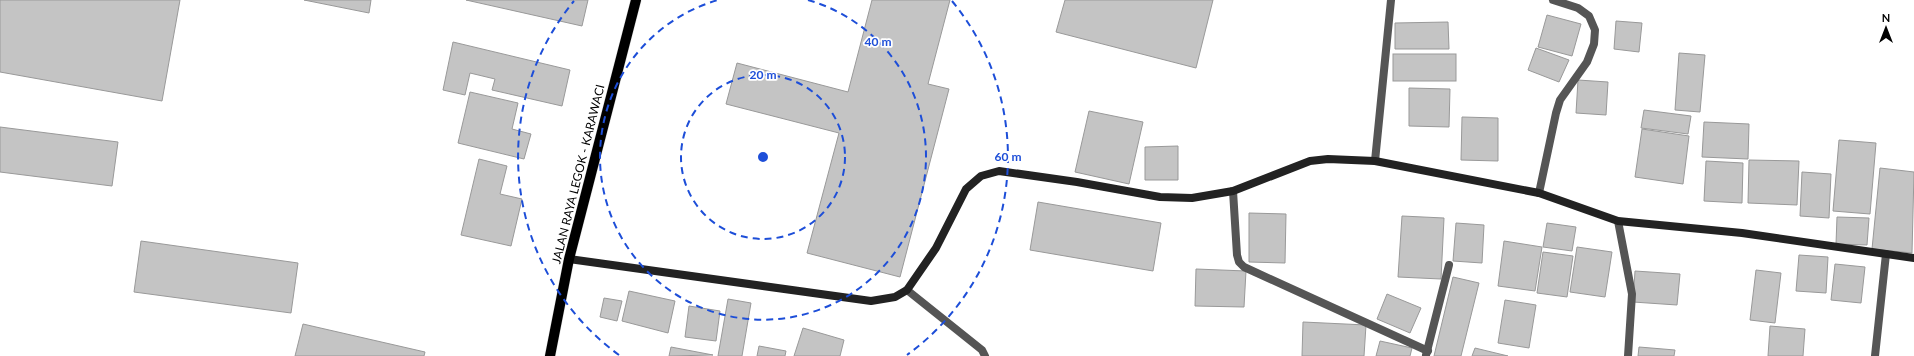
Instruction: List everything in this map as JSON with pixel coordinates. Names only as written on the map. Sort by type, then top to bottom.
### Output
[{"type":"main road","name":"JALAN RAYA LEGOK - KARAWACI","points":[[550,356],[569,259],[636,0]]},
{"type":"street","points":[[1375,162],[1391,0]]},
{"type":"street","points":[[1539,193],[1560,100],[1587,62],[1594,44],[1595,30],[1589,16],[1578,8],[1553,0]]},
{"type":"street","points":[[569,259],[871,301],[895,297],[907,290],[936,248],[966,189],[981,176],[1000,171],[1077,182],[1160,197],[1192,198],[1233,191],[1310,161],[1328,159],[1375,162],[1539,193],[1618,221],[1742,233],[1914,258]]},
{"type":"street","points":[[1233,191],[1237,254],[1239,262],[1244,267],[1427,354],[1449,265]]},
{"type":"street","points":[[1618,221],[1632,294],[1628,356]]},
{"type":"street","points":[[1876,356],[1886,254]]},
{"type":"street","points":[[907,290],[982,350],[985,356]]},
{"type":"building","points":[[0,0],[180,0],[162,101],[0,72]]},
{"type":"building","points":[[304,0],[371,0],[369,13]]},
{"type":"building","points":[[466,0],[588,0],[582,26]]},
{"type":"building","points":[[872,0],[950,0],[928,84],[949,89],[900,277],[807,253],[839,133],[726,104],[737,63],[848,92]]},
{"type":"building","points":[[1065,0],[1213,0],[1196,68],[1056,32]]},
{"type":"building","points":[[1547,15],[1581,24],[1572,56],[1538,47]]},
{"type":"building","points":[[1616,21],[1642,23],[1639,52],[1614,49]]},
{"type":"building","points":[[1448,22],[1449,49],[1395,49],[1395,23]]},
{"type":"building","points":[[453,42],[570,70],[562,106],[492,90],[495,79],[470,73],[465,95],[443,90]]},
{"type":"building","points":[[1536,48],[1569,60],[1559,82],[1528,70]]},
{"type":"building","points":[[1679,53],[1705,55],[1700,112],[1675,110]]},
{"type":"building","points":[[1393,54],[1456,54],[1456,81],[1393,81]]},
{"type":"building","points":[[1578,80],[1608,82],[1606,115],[1576,113]]},
{"type":"building","points":[[1409,88],[1450,89],[1449,127],[1409,126]]},
{"type":"building","points":[[470,92],[518,103],[512,129],[531,134],[524,159],[458,143]]},
{"type":"building","points":[[1644,110],[1691,116],[1688,134],[1641,128]]},
{"type":"building","points":[[1089,111],[1143,122],[1129,184],[1075,172]]},
{"type":"building","points":[[1462,117],[1498,118],[1498,161],[1461,160]]},
{"type":"building","points":[[1704,122],[1749,124],[1748,159],[1702,157]]},
{"type":"building","points":[[0,127],[118,142],[112,186],[0,172]]},
{"type":"building","points":[[1642,129],[1689,136],[1683,184],[1635,177]]},
{"type":"building","points":[[1839,140],[1876,143],[1870,214],[1833,211]]},
{"type":"building","points":[[1178,146],[1178,180],[1145,180],[1145,147]]},
{"type":"building","points":[[479,159],[507,166],[500,194],[522,199],[511,246],[461,235]]},
{"type":"building","points":[[1749,160],[1799,161],[1797,205],[1748,203]]},
{"type":"building","points":[[1706,161],[1743,163],[1742,203],[1704,201]]},
{"type":"building","points":[[1880,168],[1914,172],[1912,253],[1872,249]]},
{"type":"building","points":[[1802,172],[1831,174],[1829,218],[1800,216]]},
{"type":"building","points":[[1038,202],[1161,223],[1153,271],[1030,250]]},
{"type":"building","points":[[1249,213],[1286,214],[1285,263],[1249,262]]},
{"type":"building","points":[[1402,216],[1444,218],[1441,279],[1398,277]]},
{"type":"building","points":[[1837,217],[1869,218],[1867,245],[1836,244]]},
{"type":"building","points":[[1456,223],[1484,225],[1482,263],[1453,261]]},
{"type":"building","points":[[1547,223],[1576,227],[1572,251],[1543,247]]},
{"type":"building","points":[[141,241],[298,263],[291,313],[134,292]]},
{"type":"building","points":[[1504,241],[1542,247],[1535,291],[1498,286]]},
{"type":"building","points":[[1577,247],[1612,252],[1605,297],[1570,292]]},
{"type":"building","points":[[1543,252],[1573,256],[1567,297],[1537,293]]},
{"type":"building","points":[[1799,255],[1828,257],[1826,293],[1796,291]]},
{"type":"building","points":[[1835,264],[1865,267],[1861,303],[1831,300]]},
{"type":"building","points":[[1196,269],[1246,271],[1244,307],[1195,306]]},
{"type":"building","points":[[1756,270],[1781,273],[1775,323],[1750,320]]},
{"type":"building","points":[[1635,271],[1680,274],[1677,305],[1633,302]]},
{"type":"building","points":[[1453,277],[1479,283],[1461,356],[1434,356]]},
{"type":"building","points":[[629,291],[675,301],[668,333],[622,321]]},
{"type":"building","points":[[1387,294],[1421,308],[1410,333],[1377,319]]},
{"type":"building","points":[[604,298],[622,301],[617,321],[600,317]]},
{"type":"building","points":[[728,299],[751,303],[742,356],[718,356]]},
{"type":"building","points":[[1505,300],[1536,305],[1529,348],[1498,343]]},
{"type":"building","points":[[689,306],[720,311],[716,341],[685,337]]},
{"type":"building","points":[[1303,322],[1366,325],[1364,356],[1302,356]]},
{"type":"building","points":[[303,324],[425,352],[424,356],[295,356]]},
{"type":"building","points":[[1770,326],[1805,329],[1803,356],[1768,356]]},
{"type":"building","points":[[803,328],[844,340],[840,356],[794,356]]},
{"type":"building","points":[[1380,341],[1412,348],[1410,356],[1376,356]]},
{"type":"building","points":[[759,346],[786,351],[785,356],[757,356]]},
{"type":"building","points":[[671,347],[713,355],[669,356]]},
{"type":"building","points":[[1639,347],[1675,350],[1674,356],[1638,356]]},
{"type":"building","points":[[1475,348],[1508,356],[1472,356]]}]
